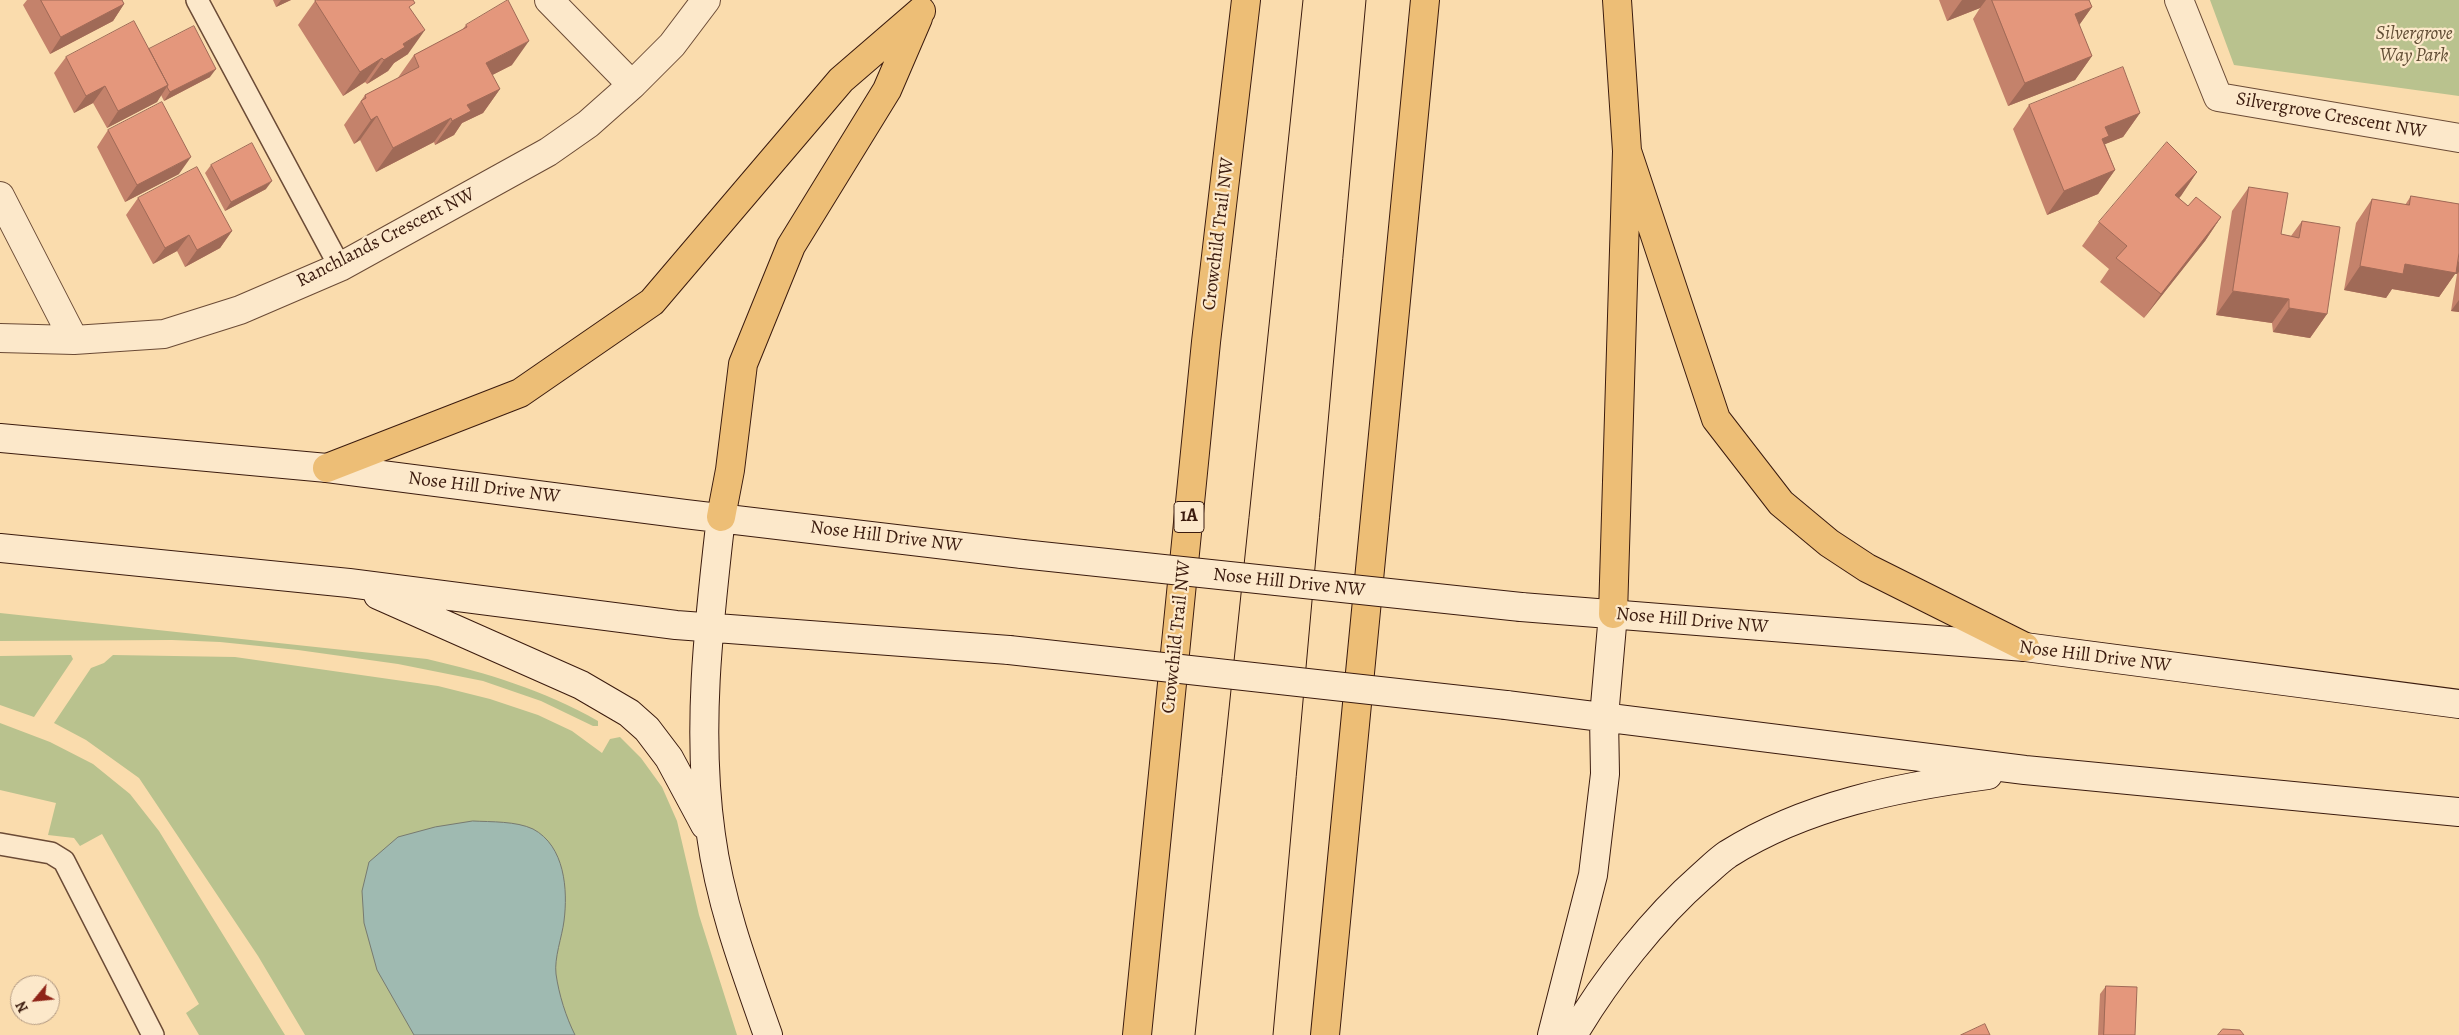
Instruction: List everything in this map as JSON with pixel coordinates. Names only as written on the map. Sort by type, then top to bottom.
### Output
[{"type":"highway","name":"Crowchild Trail NW","points":[[1138,1035],[1206,342],[1246,0]]},
{"type":"highway","points":[[1325,1035],[1425,0]]},
{"type":"highway","points":[[1613,614],[1627,151],[1617,0]]},
{"type":"highway","points":[[328,468],[520,393],[652,302],[841,80],[924,6]]},
{"type":"highway","points":[[721,517],[730,470],[742,364],[791,246],[887,90],[924,6]]},
{"type":"highway","points":[[1627,151],[1716,419],[1781,503],[1829,543],[1868,568],[2025,647]]},
{"type":"main road","points":[[549,0],[632,85]]},
{"type":"main road","name":"Ranchlands Crescent NW","points":[[0,338],[74,340],[164,334],[240,310],[340,267],[548,152],[588,124],[632,85],[672,44],[706,0]]},
{"type":"main road","name":"Silvergrove Crescent NW","points":[[2179,0],[2218,97],[2459,138]]},
{"type":"main road","points":[[0,196],[74,340]]},
{"type":"main road","name":"Nose Hill Drive NW","points":[[0,438],[328,468],[1022,554],[1522,607],[2025,647],[2459,704]]},
{"type":"main road","points":[[721,517],[708,628],[704,753],[711,835],[727,911],[768,1035]]},
{"type":"main road","points":[[0,548],[349,583],[708,628],[1009,650],[1506,705],[2025,770],[2459,812]]},
{"type":"main road","points":[[349,583],[581,685],[629,713],[647,729],[670,758],[711,835]]},
{"type":"main road","points":[[1552,1035],[1593,875],[1604,774],[1604,717],[1613,614]]},
{"type":"main road","points":[[1573,1035],[1587,1012],[1671,905],[1727,855],[1786,823],[1840,805],[1914,785],[2025,770]]},
{"type":"lane","points":[[197,0],[340,267]]},
{"type":"lane","points":[[0,844],[51,853],[64,861],[153,1035]]},
{"type":"green space","name":"Silvergrove Way Park","points":[[2210,0],[2459,0],[2459,96],[2234,65]]},
{"type":"green space","points":[[0,613],[427,659],[471,670],[536,691],[598,721],[598,726],[593,726],[541,701],[483,681],[398,664],[298,650],[220,642],[172,640],[0,641]]},
{"type":"green space","points":[[71,655],[73,659],[34,717],[0,705],[0,656]]},
{"type":"green space","points":[[113,655],[235,657],[438,686],[490,699],[538,715],[572,731],[602,753],[610,739],[620,737],[641,758],[662,787],[677,821],[699,915],[737,1035],[305,1035],[258,956],[139,778],[86,740],[54,723],[91,668],[104,663]]},
{"type":"green space","points":[[0,723],[50,742],[93,764],[130,794],[159,831],[285,1035],[199,1035],[186,1013],[199,1004],[102,834],[80,846],[74,838],[48,835],[56,803],[0,790]]},
{"type":"water","points":[[473,821],[511,823],[526,826],[544,837],[558,857],[564,883],[565,909],[557,954],[556,974],[563,1006],[575,1035],[414,1035],[377,970],[364,923],[362,891],[369,862],[398,837],[435,827]]},
{"type":"building","points":[[41,0],[122,0],[124,4],[61,37]]},
{"type":"building","points":[[413,0],[415,3],[409,7],[425,30],[403,44],[405,47],[384,60],[382,58],[360,72],[315,1]]},
{"type":"building","points":[[508,0],[529,41],[486,63],[500,89],[467,105],[471,111],[452,121],[451,118],[393,148],[377,116],[371,120],[361,101],[366,98],[365,95],[419,67],[414,55],[467,27],[466,25]]},
{"type":"building","points":[[1992,0],[2089,0],[2092,7],[2075,14],[2092,56],[2025,83]]},
{"type":"building","points":[[134,21],[168,85],[118,111],[105,86],[86,96],[66,57]]},
{"type":"building","points":[[194,26],[216,69],[170,92],[149,49]]},
{"type":"building","points":[[2123,67],[2140,113],[2105,127],[2109,136],[2102,139],[2115,170],[2064,191],[2029,105]]},
{"type":"building","points":[[162,102],[191,157],[137,185],[108,130]]},
{"type":"building","points":[[2167,142],[2197,172],[2175,195],[2188,206],[2196,197],[2221,217],[2161,294],[2116,258],[2127,246],[2099,222]]},
{"type":"building","points":[[252,143],[272,181],[231,202],[211,165]]},
{"type":"building","points":[[197,167],[232,231],[197,250],[189,235],[165,248],[138,198]]},
{"type":"building","points":[[2249,187],[2288,193],[2281,234],[2299,238],[2302,221],[2340,227],[2327,314],[2289,308],[2289,299],[2233,291]]},
{"type":"building","points":[[2411,196],[2459,204],[2459,253],[2456,273],[2405,264],[2403,274],[2360,266],[2372,199],[2409,205]]},
{"type":"building","points":[[2106,986],[2137,987],[2135,1035],[2104,1035]]},
{"type":"building","points":[[1985,1024],[1990,1035],[1961,1035]]},
{"type":"building","points":[[2223,1029],[2240,1030],[2244,1035],[2218,1035]]},
{"type":"tram line","points":[[1195,1035],[1303,0]]},
{"type":"tram line","points":[[1273,1035],[1366,0]]}]
